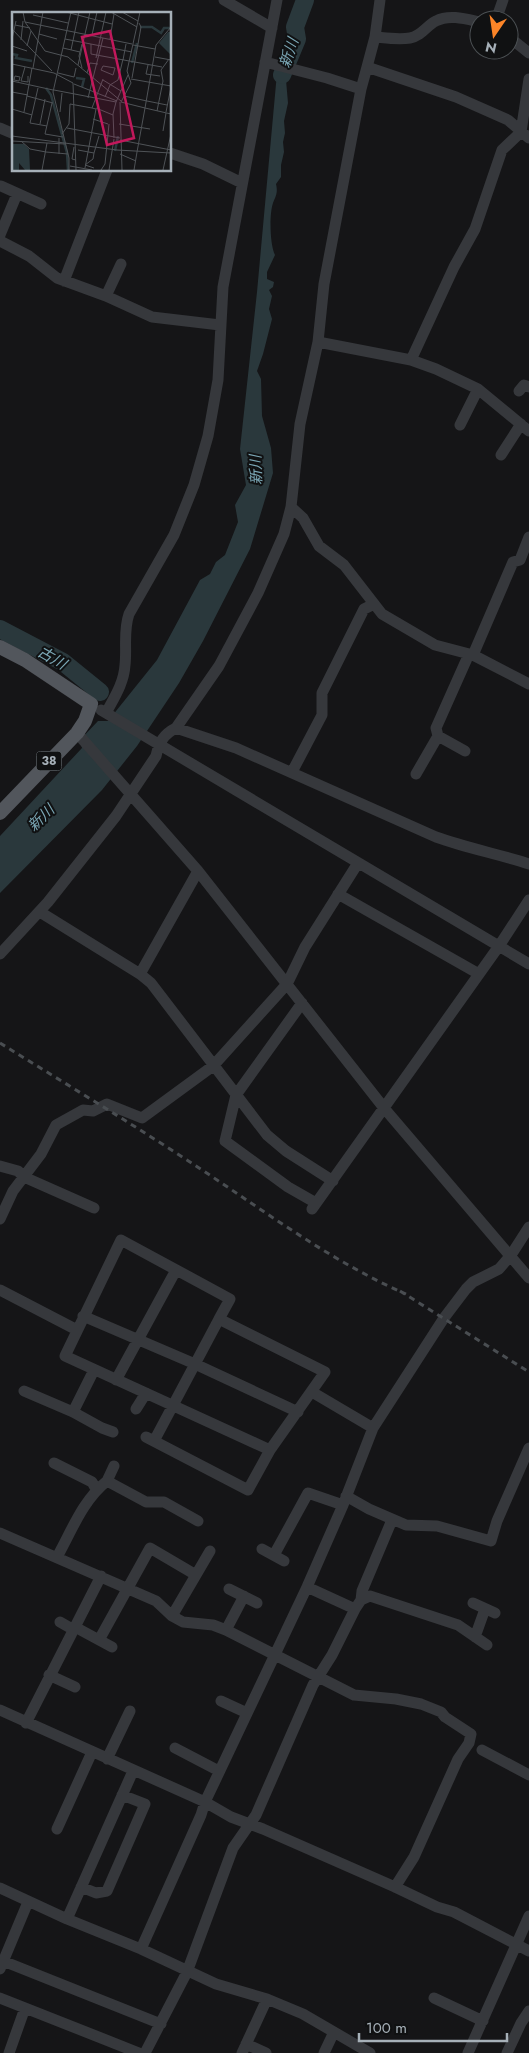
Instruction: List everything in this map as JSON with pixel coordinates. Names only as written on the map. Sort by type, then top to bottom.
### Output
[{"type":"main road","points":[[0,647],[25,660],[102,711]]},
{"type":"main road","name":"38","points":[[1,811],[79,735],[85,721],[102,711]]},
{"type":"street","points":[[224,0],[272,28]]},
{"type":"street","points":[[277,0],[223,287],[218,380],[203,457],[184,513],[174,535],[129,614],[126,624],[125,668],[117,693],[102,711],[529,964]]},
{"type":"street","points":[[0,954],[40,912],[116,816],[156,756],[159,745],[166,733],[176,728],[219,666],[258,593],[284,534],[291,508],[300,424],[318,342],[324,284],[361,89],[375,37],[380,0]]},
{"type":"street","points":[[375,37],[411,38],[425,31],[435,21],[444,18],[469,20]]},
{"type":"street","points":[[519,45],[529,53]]},
{"type":"street","points":[[265,62],[361,89]]},
{"type":"street","points":[[368,67],[456,97],[508,120],[525,135]]},
{"type":"street","points":[[525,135],[529,80]]},
{"type":"street","points":[[0,128],[12,133]]},
{"type":"street","points":[[411,360],[454,267],[476,229],[502,150],[525,135]]},
{"type":"street","points":[[171,153],[202,164],[242,183]]},
{"type":"street","points":[[64,281],[107,171]]},
{"type":"street","points":[[1,186],[41,204]]},
{"type":"street","points":[[0,235],[17,194]]},
{"type":"street","points":[[0,241],[30,256],[57,278],[106,296],[152,317],[220,325]]},
{"type":"street","points":[[106,296],[121,264]]},
{"type":"street","points":[[318,342],[411,360],[436,369],[478,389],[526,427],[501,455]]},
{"type":"street","points":[[460,425],[478,389]]},
{"type":"street","points":[[291,508],[303,518],[319,546],[344,565],[382,614],[435,645],[471,655],[529,684]]},
{"type":"street","points":[[416,774],[438,736],[436,728],[513,562],[520,560],[529,537]]},
{"type":"street","points":[[292,772],[322,715],[322,693],[364,609],[374,604]]},
{"type":"street","points":[[176,728],[236,748],[436,837],[468,848],[529,864]]},
{"type":"street","points":[[79,735],[198,870],[384,1108],[529,1278]]},
{"type":"street","points":[[438,736],[465,751]]},
{"type":"street","points":[[0,1219],[13,1191],[41,1154],[56,1125],[83,1110],[93,1110],[107,1104],[142,1118],[213,1066],[288,984],[305,947],[358,863]]},
{"type":"street","points":[[140,974],[198,870]]},
{"type":"street","points":[[338,894],[479,974]]},
{"type":"street","points":[[302,1003],[236,1095],[225,1141],[314,1206],[499,946],[529,900]]},
{"type":"street","points":[[40,912],[140,974],[151,983],[267,1135],[286,1151],[333,1181]]},
{"type":"street","points":[[0,1166],[18,1171],[24,1177],[94,1208]]},
{"type":"street","points":[[141,1949],[202,1815],[205,1802],[307,1587],[345,1501],[373,1428],[444,1318],[466,1289],[472,1282],[499,1269],[511,1255],[529,1227]]},
{"type":"street","points":[[219,1319],[325,1372],[270,1450],[248,1490],[150,1439],[172,1405],[195,1364],[219,1319],[230,1299],[121,1240],[65,1356],[94,1370],[146,1393],[172,1405],[270,1450]]},
{"type":"street","points":[[116,1380],[176,1270]]},
{"type":"street","points":[[0,1290],[77,1330]]},
{"type":"street","points":[[83,1316],[195,1364],[298,1412]]},
{"type":"street","points":[[73,1412],[94,1370]]},
{"type":"street","points":[[24,1391],[114,1432]]},
{"type":"street","points":[[312,1392],[373,1428]]},
{"type":"street","points":[[136,1409],[146,1393]]},
{"type":"street","points":[[262,1549],[279,1558],[308,1492],[345,1501],[406,1525],[437,1526],[491,1541],[497,1521],[529,1448]]},
{"type":"street","points":[[54,1463],[92,1482],[96,1489]]},
{"type":"street","points":[[58,1557],[87,1501],[96,1489],[107,1481],[114,1466]]},
{"type":"street","points":[[107,1481],[144,1506],[164,1502],[198,1521]]},
{"type":"street","points":[[145,2053],[187,1972],[233,1848],[256,1815],[318,1677],[332,1655],[358,1605],[392,1520]]},
{"type":"street","points":[[0,1533],[156,1601],[172,1616],[183,1622],[213,1625],[226,1630],[354,1695],[421,1704],[441,1712],[445,1717],[471,1734],[469,1743],[458,1759],[414,1857],[396,1886]]},
{"type":"street","points":[[99,1640],[150,1548],[196,1575]]},
{"type":"street","points":[[172,1616],[210,1551]]},
{"type":"street","points":[[26,1723],[48,1671],[75,1628],[101,1576]]},
{"type":"street","points":[[307,1587],[358,1605]]},
{"type":"street","points":[[229,1589],[257,1603]]},
{"type":"street","points":[[226,1630],[244,1596]]},
{"type":"street","points":[[358,1605],[370,1596],[458,1625],[487,1646]]},
{"type":"street","points":[[473,1603],[490,1611],[475,1637]]},
{"type":"street","points":[[60,1622],[112,1648]]},
{"type":"street","points":[[48,1671],[75,1687]]},
{"type":"street","points":[[221,1701],[247,1713]]},
{"type":"street","points":[[0,1710],[205,1802],[231,1817],[396,1886],[437,1907],[454,1912],[529,1951]]},
{"type":"street","points":[[106,1759],[130,1711]]},
{"type":"street","points":[[175,1748],[220,1771]]},
{"type":"street","points":[[482,1750],[529,1775]]},
{"type":"street","points":[[57,1829],[92,1752]]},
{"type":"street","points":[[67,1919],[133,1771]]},
{"type":"street","points":[[81,1887],[96,1893],[107,1891],[145,1804],[122,1795]]},
{"type":"street","points":[[0,1888],[67,1919],[141,1949],[187,1972],[216,1984],[267,1999],[303,2014],[370,2053]]},
{"type":"street","points":[[28,1902],[2,1961],[160,2024]]},
{"type":"street","points":[[468,2053],[529,1916]]},
{"type":"street","points":[[0,1998],[138,2053]]},
{"type":"street","points":[[434,1998],[483,2021]]},
{"type":"street","points":[[266,2053],[244,2049],[267,1999]]},
{"type":"street","points":[[9,2053],[25,2008]]},
{"type":"street","points":[[507,2053],[527,2018]]},
{"type":"street","points":[[324,2053],[334,2032]]},
{"type":"water","points":[[285,51],[291,53],[286,80],[288,103],[284,121],[284,152],[281,177],[276,184],[277,192],[271,215],[271,237],[275,255],[267,272],[267,279],[274,282],[273,287],[269,290],[272,296],[269,309],[272,319],[257,371],[261,379],[262,416],[271,448],[273,473],[250,549],[203,641],[179,683],[137,746],[102,790],[0,893],[0,836],[82,748],[80,740],[98,721],[108,721],[157,660],[200,580],[210,574],[216,562],[225,555],[238,522],[235,505],[246,485],[240,449],[257,292],[277,73]]},
{"type":"waterway","name":"新川","points":[[282,75],[297,39],[295,27],[305,0]]},
{"type":"waterway","name":"古川","points":[[0,629],[63,662],[100,692]]},
{"type":"railway","points":[[0,1043],[150,1136],[300,1236],[352,1267],[406,1294]]},
{"type":"railway","points":[[400,1291],[529,1372]]}]
